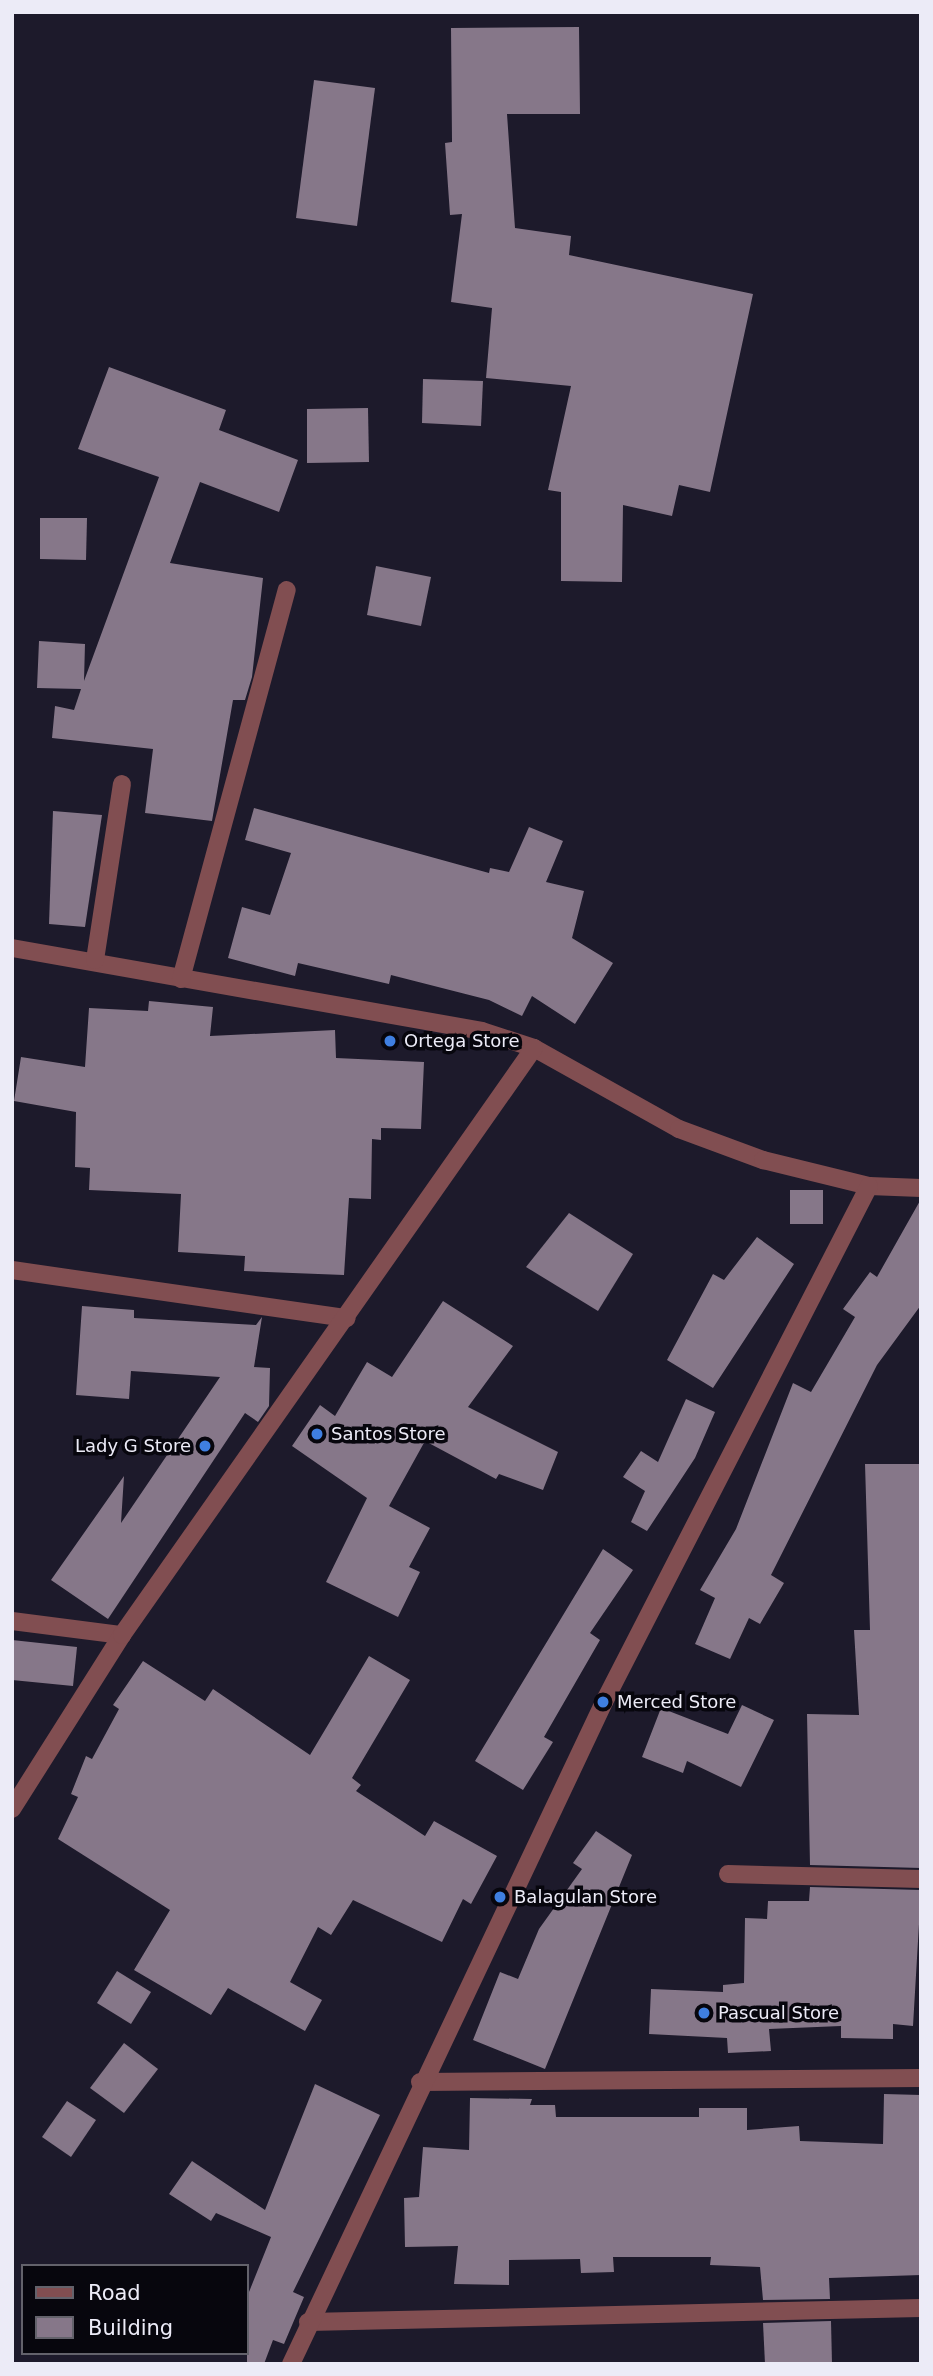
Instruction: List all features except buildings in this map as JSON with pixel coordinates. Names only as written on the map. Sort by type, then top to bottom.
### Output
[{"type":"street","points":[[181,979],[287,590]]},
{"type":"street","points":[[95,960],[122,784]]},
{"type":"street","points":[[12,948],[95,960],[181,979],[431,1019],[534,1048],[679,1129],[763,1160],[869,1186],[921,1188]]},
{"type":"street","points":[[12,1809],[122,1635],[534,1048]]},
{"type":"street","points":[[291,2364],[420,2082],[604,1702],[869,1186]]},
{"type":"street","points":[[12,1269],[347,1318]]},
{"type":"street","points":[[12,1621],[122,1635]]},
{"type":"street","points":[[728,1874],[921,1879]]},
{"type":"street","points":[[420,2082],[921,2078]]},
{"type":"street","points":[[308,2322],[921,2308]]},
{"type":"place","name":"Ortega Store","points":[[390,1041]]},
{"type":"place","name":"Santos Store","points":[[317,1434]]},
{"type":"place","name":"Lady G Store","points":[[205,1446]]},
{"type":"place","name":"Merced Store","points":[[603,1702]]},
{"type":"place","name":"Balagulan Store","points":[[500,1897]]},
{"type":"place","name":"Pascual Store","points":[[704,2013]]}]
